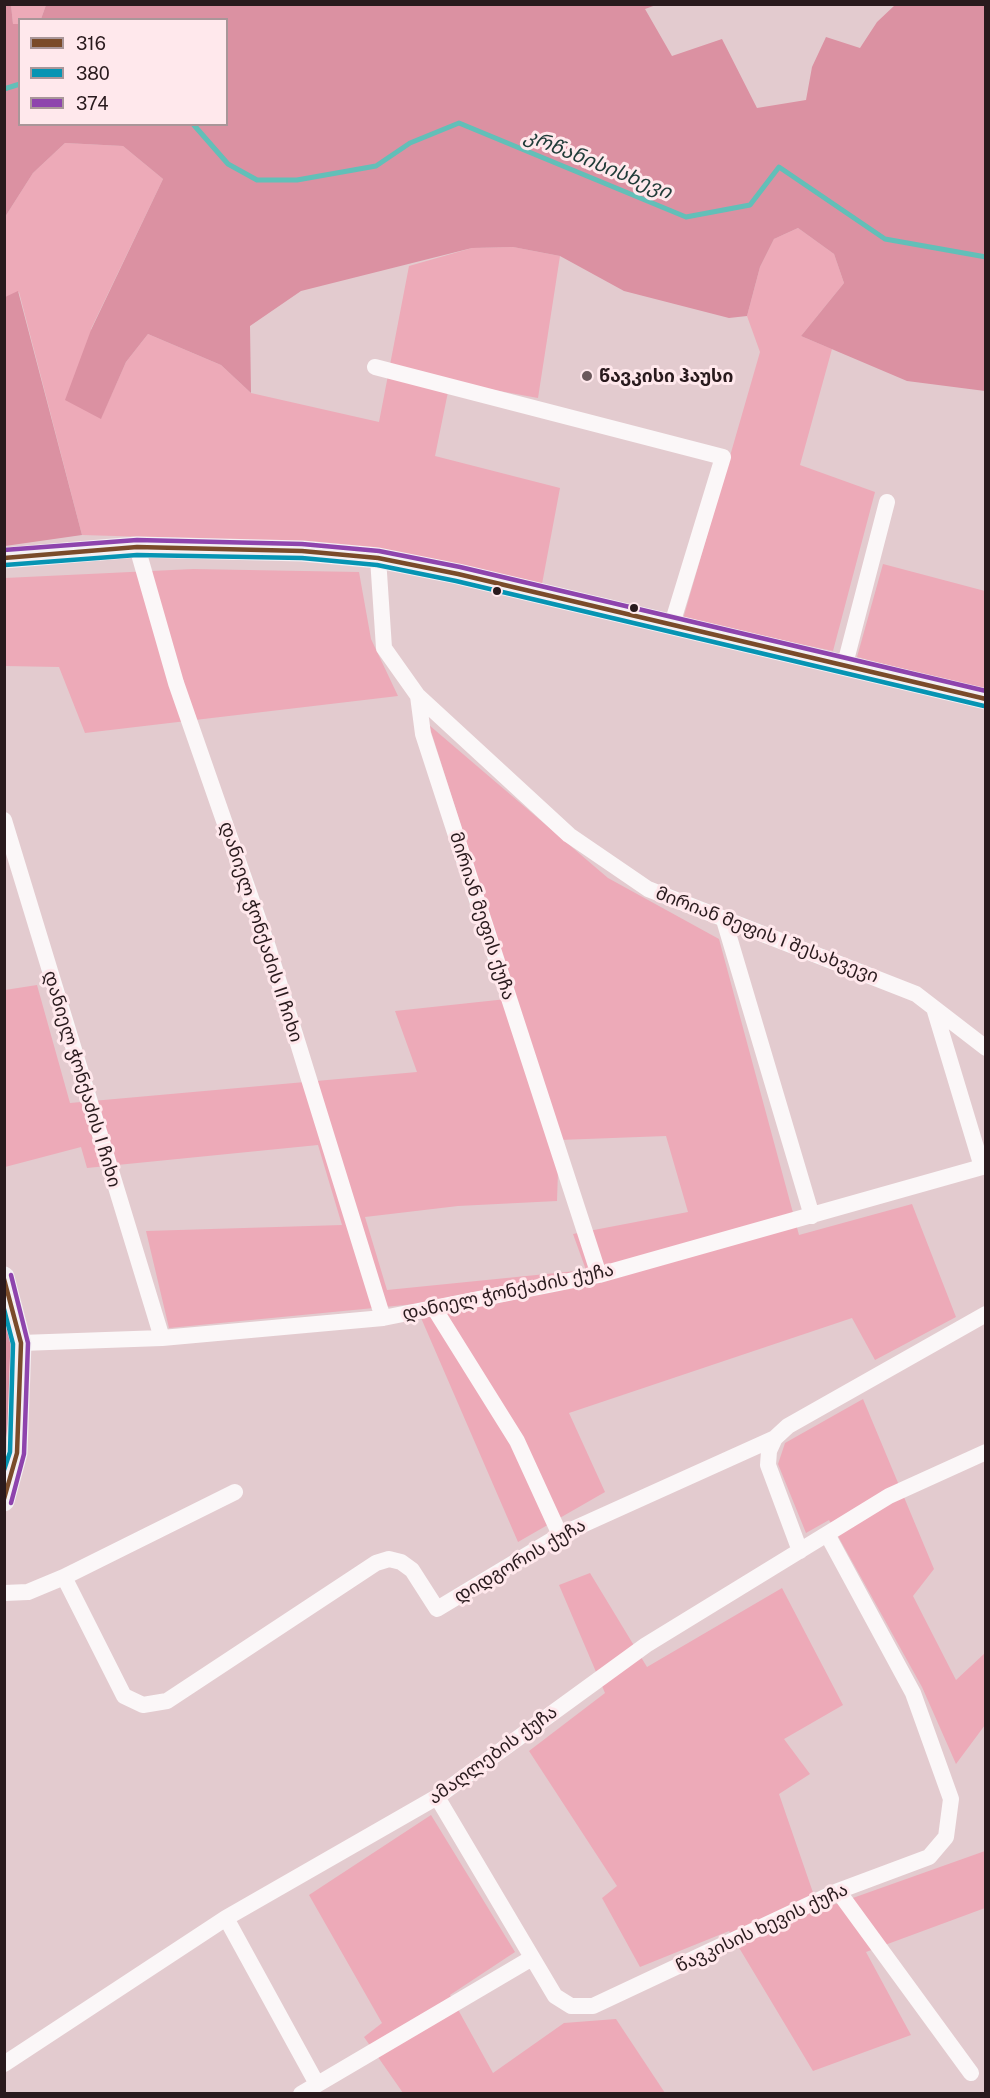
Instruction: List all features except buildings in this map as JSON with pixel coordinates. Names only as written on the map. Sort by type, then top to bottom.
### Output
[{"type":"main road","points":[[4,558],[137,547],[302,551],[378,558],[846,664],[986,699]]},
{"type":"main road","points":[[4,1276],[21,1342],[17,1454],[4,1501]]},
{"type":"street","points":[[375,367],[723,457],[672,624]]},
{"type":"street","points":[[846,664],[887,502]]},
{"type":"street","name":"დანიელ ჭონქაძის II ჩიხი","points":[[137,547],[176,683],[269,950],[383,1318]]},
{"type":"street","name":"მირიან მეფის ქუჩა","points":[[378,558],[384,648],[418,696],[423,734],[599,1275]]},
{"type":"street","name":"მირიან მეფის I შესახვევი","points":[[418,696],[569,835],[648,889],[916,994],[986,1048]]},
{"type":"street","name":"დანიელ ჭონქაძის I ჩიხი","points":[[4,820],[162,1338]]},
{"type":"street","points":[[724,920],[812,1216]]},
{"type":"street","name":"დანიელ ჭონქაძის ქუჩა","points":[[21,1342],[162,1338],[383,1318],[599,1275],[982,1167],[934,1008]]},
{"type":"street","points":[[434,1308],[517,1441],[560,1535]]},
{"type":"street","name":"დიდგორის ქუჩა","points":[[64,1577],[124,1696],[143,1705],[166,1701],[376,1563],[389,1559],[401,1562],[412,1570],[437,1609],[560,1535],[775,1438],[788,1426],[986,1314]]},
{"type":"street","points":[[775,1438],[769,1451],[768,1465],[800,1551]]},
{"type":"street","name":"ამაღლების ქუჩა","points":[[4,2064],[226,1918],[437,1797],[646,1645],[889,1496],[986,1452]]},
{"type":"street","points":[[4,1593],[28,1592],[64,1577],[235,1492]]},
{"type":"street","name":"წავკისის ხევის ქუჩა","points":[[437,1797],[555,1996],[571,2006],[593,2006],[838,1891],[929,1857],[946,1838],[951,1799],[913,1693],[828,1534]]},
{"type":"street","points":[[838,1891],[971,2073]]},
{"type":"street","points":[[226,1918],[317,2084]]},
{"type":"street","points":[[301,2094],[532,1958]]},
{"type":"shaded area","points":[[5,4],[11,5],[13,24],[18,24],[18,126],[228,126],[228,18],[41,18],[46,5],[656,5],[645,9],[672,56],[722,39],[757,108],[806,100],[812,67],[826,37],[860,48],[877,22],[895,5],[985,5],[985,391],[907,381],[801,336],[844,283],[834,254],[798,228],[774,239],[760,267],[747,316],[729,318],[624,291],[560,256],[513,247],[472,248],[301,291],[250,326],[251,393],[221,365],[148,334],[126,362],[101,419],[65,400],[91,330],[163,179],[123,146],[65,143],[33,173],[5,217]]},
{"type":"shaded area","points":[[11,5],[46,5],[41,18],[18,18],[18,24],[13,24]]},
{"type":"shaded area","points":[[65,143],[123,146],[163,179],[91,329],[101,418],[126,362],[148,334],[221,365],[251,393],[379,422],[409,266],[472,248],[513,247],[560,256],[538,398],[450,382],[435,456],[560,488],[542,584],[317,542],[82,535],[19,292],[5,297],[5,217],[33,173]]},
{"type":"shaded area","points":[[798,228],[834,254],[844,283],[801,336],[832,349],[800,465],[875,492],[833,651],[683,619],[760,352],[747,316],[760,267],[774,239]]},
{"type":"shaded area","points":[[18,291],[82,535],[5,546],[5,297]]},
{"type":"shaded area","points":[[883,564],[985,591],[985,690],[857,657]]},
{"type":"shaded area","points":[[193,569],[359,572],[371,639],[398,696],[85,733],[59,667],[5,666],[5,578]]},
{"type":"shaded area","points":[[429,725],[608,878],[719,939],[799,1235],[912,1204],[956,1317],[875,1360],[852,1318],[569,1413],[605,1492],[518,1542],[415,1304],[169,1328],[146,1231],[342,1225],[318,1145],[87,1168],[81,1147],[5,1167],[5,990],[37,985],[70,1103],[417,1072],[395,1011],[516,998]],"holes":[[[666,1136],[688,1212],[573,1234],[586,1270],[387,1290],[365,1217],[458,1206],[557,1201],[559,1140]]]},
{"type":"shaded area","points":[[5,1295],[14,1328],[11,1404],[5,1444]]},
{"type":"shaded area","points":[[863,1399],[934,1569],[913,1596],[956,1680],[985,1653],[985,1725],[956,1764],[922,1687],[829,1520],[806,1533],[778,1464],[785,1443]]},
{"type":"shaded area","points":[[590,1573],[647,1667],[782,1588],[843,1705],[784,1739],[810,1774],[779,1794],[819,1910],[985,1851],[985,1908],[866,1952],[911,2035],[813,2071],[729,1931],[640,1967],[602,1898],[617,1886],[529,1751],[605,1693],[559,1585]]},
{"type":"shaded area","points":[[431,1815],[515,1952],[450,1995],[493,2073],[564,2023],[616,2019],[665,2093],[403,2093],[364,2037],[382,2023],[309,1895]]},
{"type":"waterway","name":"კრწანისისხევი","points":[[4,89],[18,85]]},
{"type":"waterway","name":"კრწანისისხევი","points":[[195,126],[228,164],[257,180],[297,180],[376,166],[410,143],[459,123],[686,217],[750,205],[779,167],[885,239],[986,257]]},
{"type":"transit line","name":"374","points":[[4,550],[137,540],[302,544],[379,551],[460,567],[986,691]]},
{"type":"transit line","name":"316","points":[[4,558],[137,547],[302,551],[378,558],[458,574],[986,699]]},
{"type":"transit line","name":"380","points":[[5,565],[137,555],[302,558],[377,565],[456,581],[984,706]]},
{"type":"transit line","name":"374","points":[[11,1275],[28,1343],[24,1454],[11,1503]]},
{"type":"transit line","name":"316","points":[[4,1279],[21,1343],[17,1453],[4,1499]]},
{"type":"transit line","name":"380","points":[[4,1309],[13,1344],[10,1452],[4,1470]]},
{"type":"place","name":"წავკისი ჰაუსი","points":[[587,376]]}]
